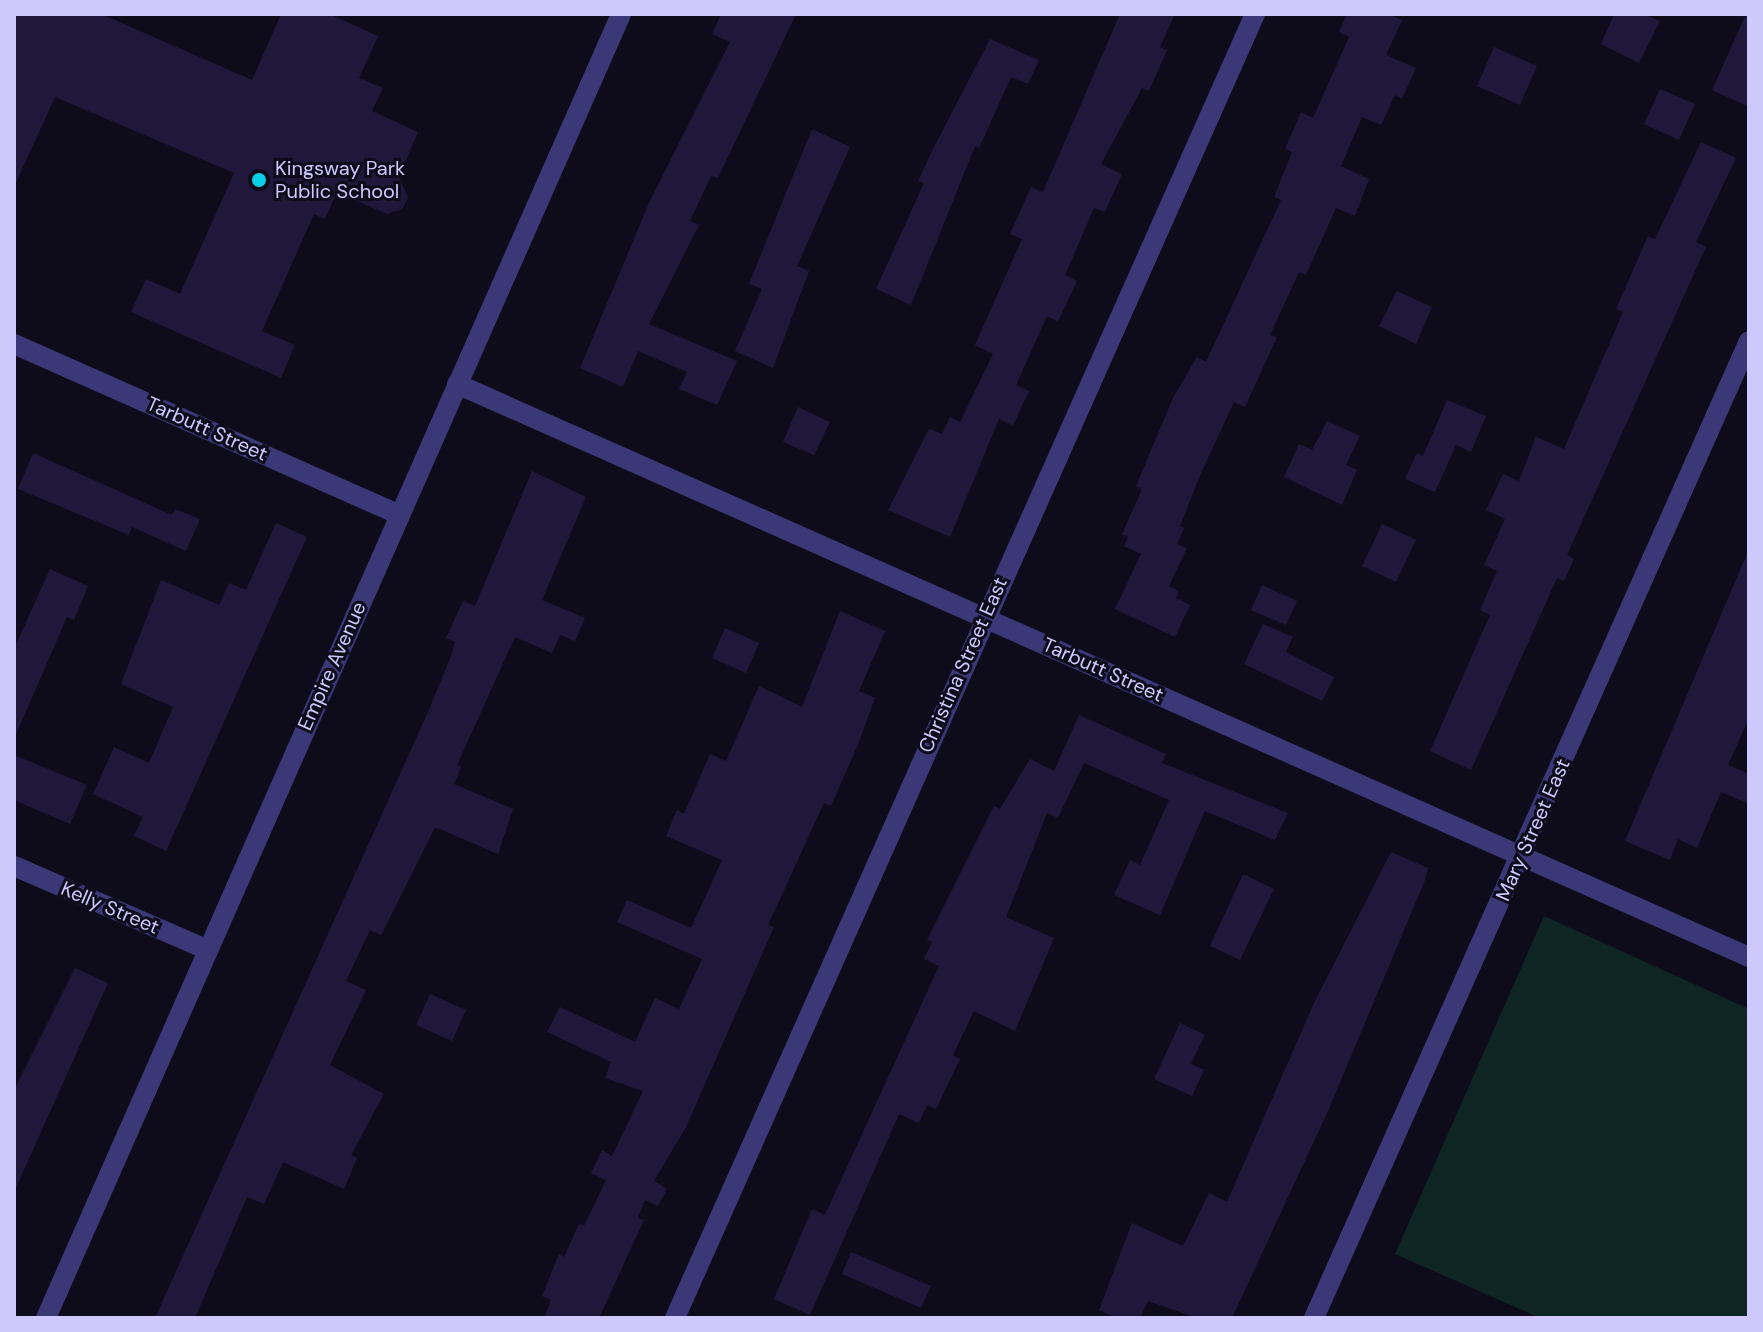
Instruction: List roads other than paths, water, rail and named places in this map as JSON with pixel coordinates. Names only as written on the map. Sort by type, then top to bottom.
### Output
[{"type":"street","name":"Empire Avenue","points":[[46,1318],[206,949],[621,14]]},
{"type":"street","name":"Christina Street East","points":[[675,1318],[983,617],[1255,14]]},
{"type":"street","name":"Mary Street East","points":[[1314,1318],[1749,341]]},
{"type":"street","name":"Tarbutt Street","points":[[14,344],[400,515]]},
{"type":"street","name":"Tarbutt Street","points":[[457,384],[1749,957]]},
{"type":"street","name":"Kelly Street","points":[[14,866],[206,949]]},
{"type":"place","name":"Kingsway Park Public School","points":[[259,180]]}]
